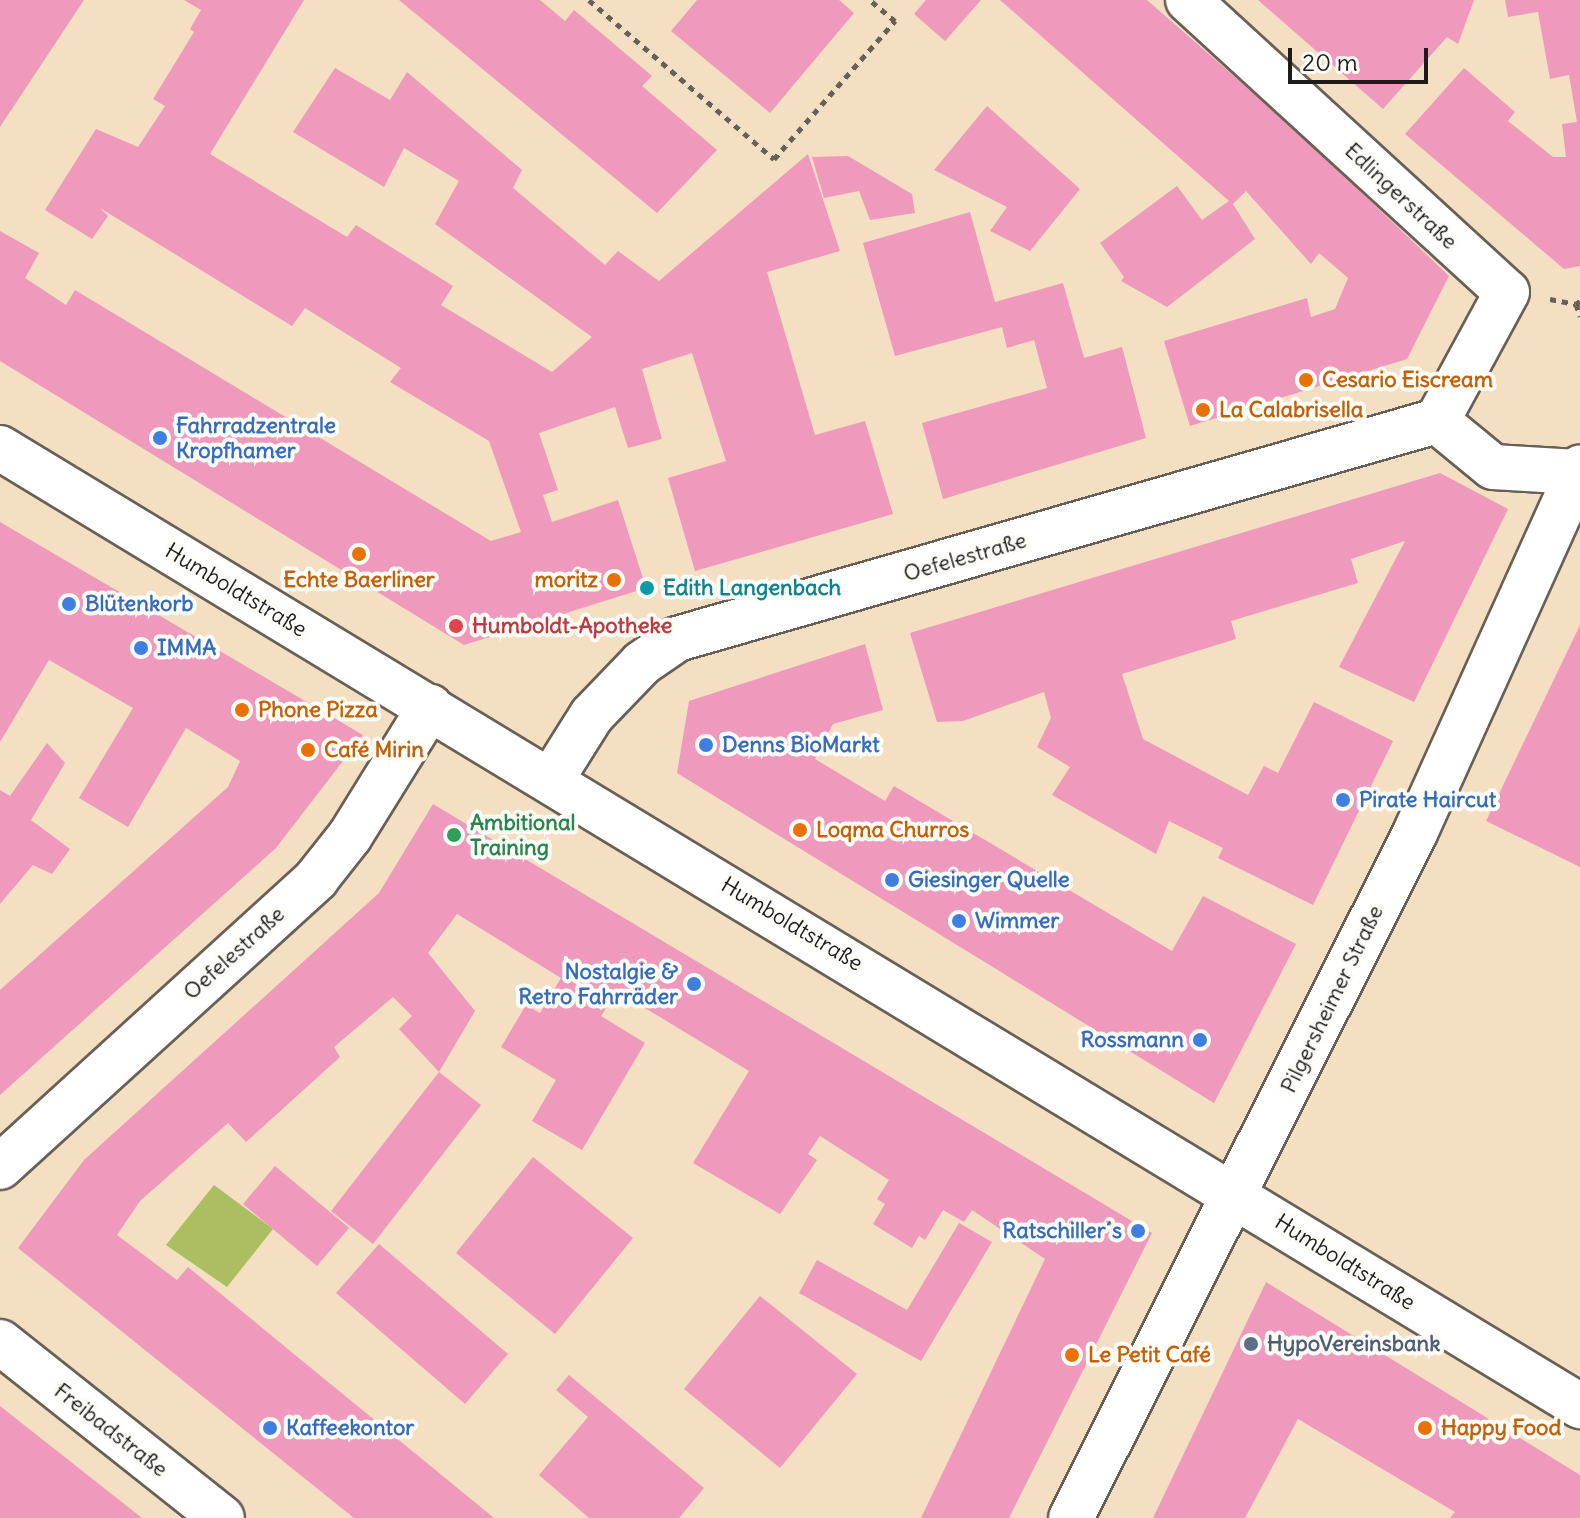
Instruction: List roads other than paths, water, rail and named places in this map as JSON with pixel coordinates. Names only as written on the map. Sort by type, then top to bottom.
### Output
[{"type":"street","name":"Edlingerstraße","points":[[1188,0],[1507,292],[1437,421]]},
{"type":"street","points":[[1437,421],[1493,467],[1578,469]]},
{"type":"street","name":"Oefelestraße","points":[[551,780],[592,715],[642,663],[677,639],[1437,421]]},
{"type":"street","name":"Humboldtstraße","points":[[0,448],[1235,1194],[1580,1406]]},
{"type":"street","name":"Pilgersheimer Straße","points":[[1071,1518],[1415,833],[1578,469]]},
{"type":"street","name":"Oefelestraße","points":[[0,1167],[316,879],[350,836],[430,707]]},
{"type":"street","name":"Freibadstraße","points":[[0,1342],[222,1518]]},
{"type":"place","name":"Cesario Eiscream","points":[[1306,380]]},
{"type":"place","name":"La Calabrisella","points":[[1203,410]]},
{"type":"place","name":"Fahrradzentrale Kropfhamer","points":[[160,438]]},
{"type":"place","name":"Echte Baerliner","points":[[359,554]]},
{"type":"place","name":"moritz","points":[[614,580]]},
{"type":"place","name":"Edith Langenbach","points":[[647,588]]},
{"type":"place","name":"Blütenkorb","points":[[69,604]]},
{"type":"place","name":"Humboldt-Apotheke","points":[[456,626]]},
{"type":"place","name":"IMMA","points":[[141,648]]},
{"type":"place","name":"Phone Pizza","points":[[242,710]]},
{"type":"place","name":"Denns BioMarkt","points":[[706,745]]},
{"type":"place","name":"Café Mirin","points":[[308,750]]},
{"type":"place","name":"Pirate Haircut","points":[[1343,800]]},
{"type":"place","name":"Loqma Churros","points":[[800,830]]},
{"type":"place","name":"Ambitional Training","points":[[454,835]]},
{"type":"place","name":"Giesinger Quelle","points":[[892,880]]},
{"type":"place","name":"Wimmer","points":[[959,921]]},
{"type":"place","name":"Nostalgie & Retro Fahrräder","points":[[694,984]]},
{"type":"place","name":"Rossmann","points":[[1200,1040]]},
{"type":"place","name":"Ratschiller´s","points":[[1138,1231]]},
{"type":"place","name":"HypoVereinsbank","points":[[1251,1344]]},
{"type":"place","name":"Le Petit Café","points":[[1072,1355]]},
{"type":"place","name":"Kaffeekontor","points":[[270,1428]]},
{"type":"place","name":"Happy Food","points":[[1425,1428]]}]
